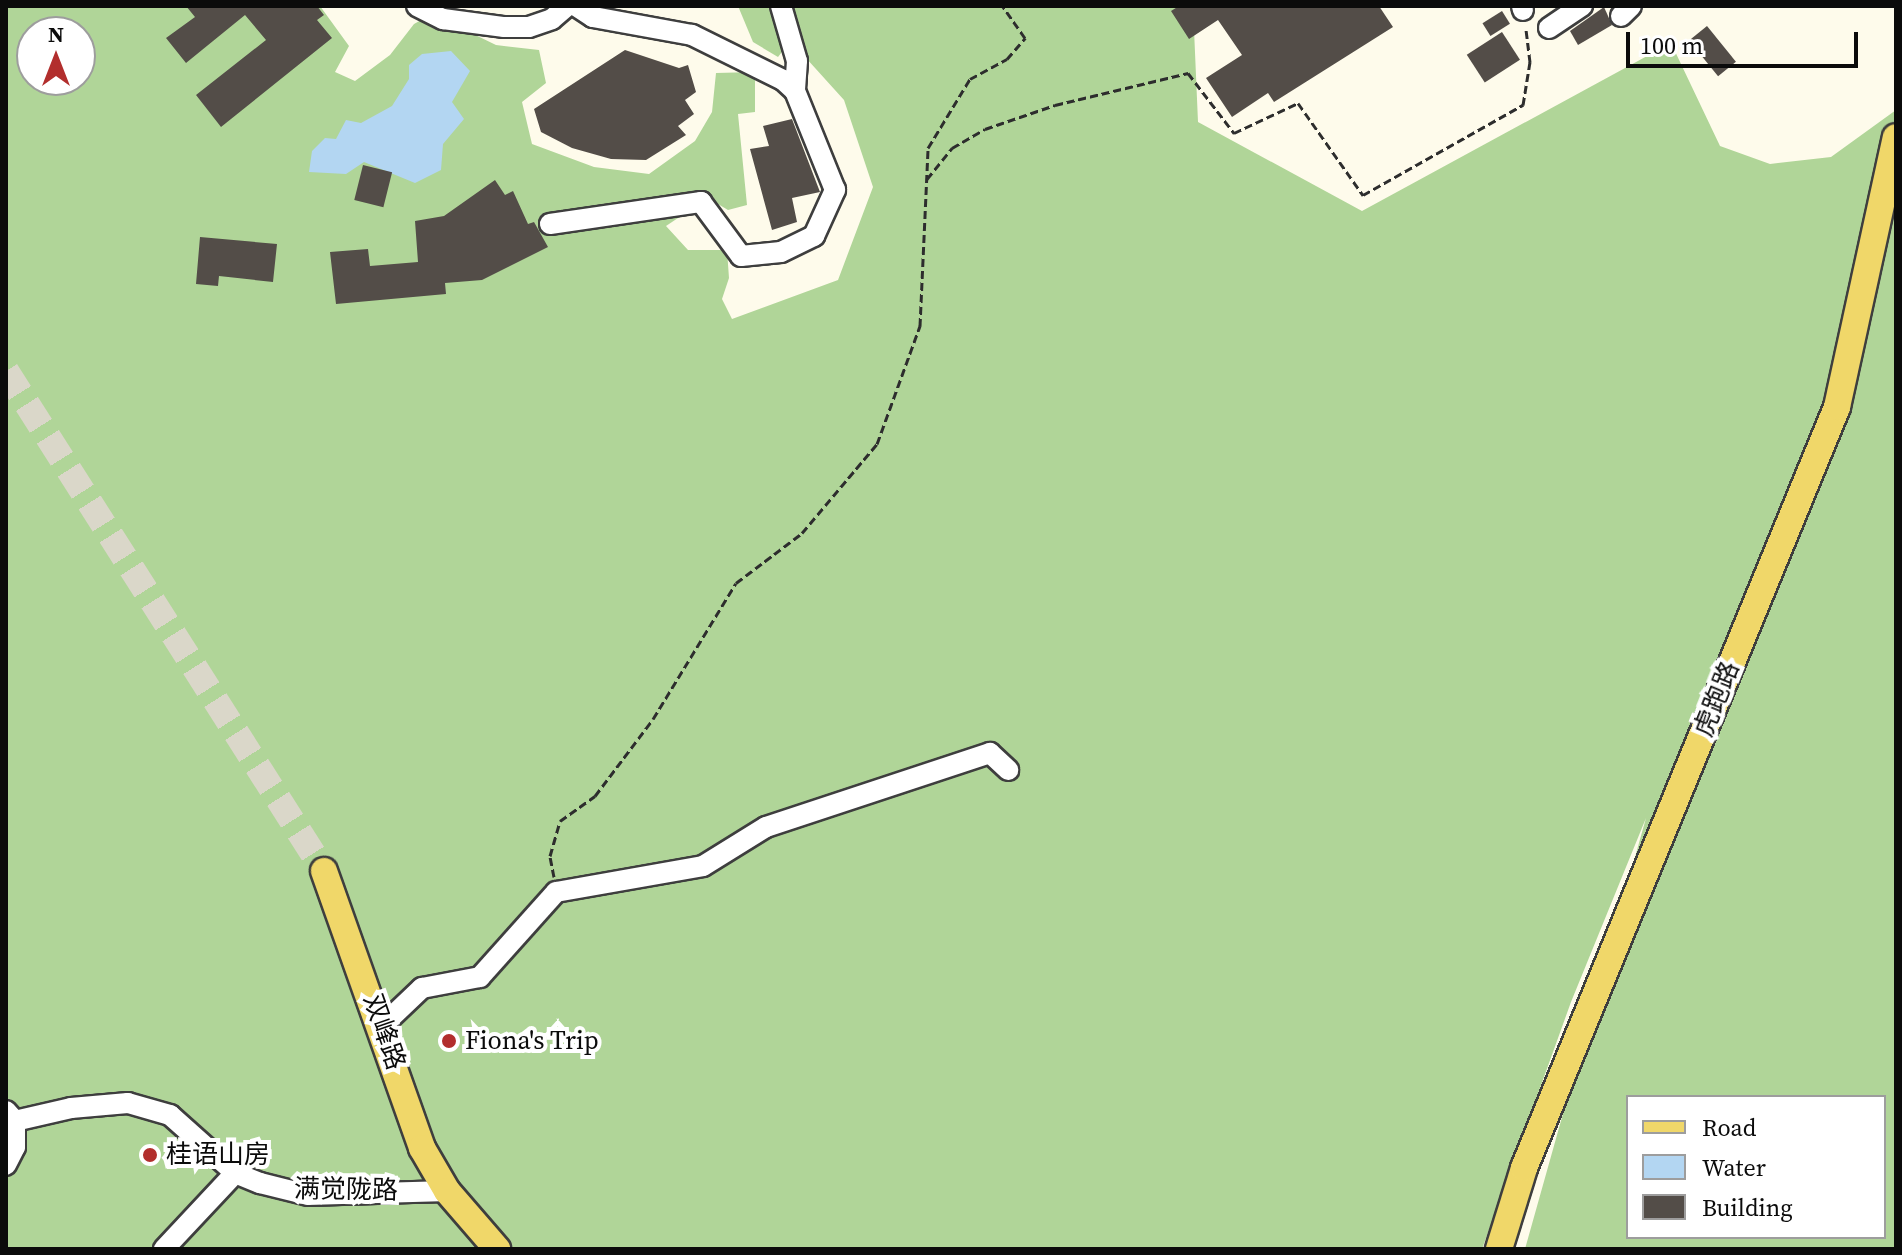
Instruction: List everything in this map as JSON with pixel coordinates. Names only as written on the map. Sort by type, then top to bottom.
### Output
[{"type":"main road","name":"虎跑路","points":[[1499,1249],[1524,1168],[1837,407],[1896,137]]},
{"type":"main road","name":"双峰路","points":[[324,871],[383,1025],[422,1148],[447,1191]]},
{"type":"main road","points":[[447,1191],[497,1249]]},
{"type":"street","points":[[417,6],[443,19],[504,27],[541,23],[567,6]]},
{"type":"street","points":[[576,6],[593,17],[692,35],[795,91]]},
{"type":"street","points":[[550,224],[701,202],[741,256],[781,252],[814,236],[835,190],[795,91],[797,61],[781,6]]},
{"type":"street","points":[[1549,28],[1582,6]]},
{"type":"street","points":[[383,1025],[422,988],[480,977],[556,892],[703,866],[766,827],[990,753],[1008,770]]},
{"type":"street","name":"满觉陇路","points":[[9,1118],[102,1103],[150,1108],[170,1115],[235,1173],[308,1195],[447,1191]]},
{"type":"street","points":[[6,1165],[15,1147],[9,1118]]},
{"type":"street","points":[[164,1249],[235,1173]]},
{"type":"path","points":[[556,892],[550,856],[560,821],[595,796],[653,719],[736,583],[802,533],[877,444],[920,326],[928,148],[970,79],[1007,59],[1025,38],[1003,6]]},
{"type":"path","points":[[927,179],[952,148],[985,129],[1055,105],[1188,73],[1234,133],[1298,103],[1363,195],[1523,105],[1530,62],[1523,8]]},
{"type":"green space","points":[[6,6],[320,6],[349,46],[335,72],[355,81],[390,55],[414,24],[432,14],[496,45],[539,50],[546,83],[522,102],[532,144],[594,167],[649,174],[695,141],[712,112],[716,73],[755,72],[755,112],[738,114],[747,205],[728,210],[708,198],[666,226],[688,250],[727,250],[729,278],[722,299],[732,319],[838,280],[873,187],[844,100],[806,58],[791,6],[1193,6],[1198,122],[1362,211],[1671,43],[1720,146],[1770,164],[1831,157],[1896,110],[1896,1249],[1525,1249],[1646,818],[1571,1002],[1482,1249],[6,1249]]},
{"type":"green space","points":[[738,6],[771,6],[785,48],[778,57],[753,42]]},
{"type":"water","points":[[451,51],[470,71],[452,102],[464,119],[443,144],[441,170],[415,183],[364,162],[346,174],[309,172],[312,151],[325,138],[336,139],[346,120],[361,123],[392,106],[409,79],[409,65],[422,54]]},
{"type":"building","points":[[186,6],[317,6],[324,15],[317,20],[332,38],[221,127],[196,95],[266,40],[245,15],[186,63],[166,38],[195,17]]},
{"type":"building","points":[[1179,6],[1379,6],[1393,27],[1274,102],[1268,93],[1232,117],[1206,78],[1242,55],[1218,20],[1189,39],[1171,11]]},
{"type":"building","points":[[1604,7],[1612,25],[1578,45],[1570,31]]},
{"type":"building","points":[[1502,11],[1510,24],[1490,36],[1482,23]]},
{"type":"building","points":[[1707,26],[1736,62],[1718,76],[1689,40]]},
{"type":"building","points":[[1502,32],[1520,60],[1485,83],[1467,55]]},
{"type":"building","points":[[625,50],[679,68],[688,65],[696,92],[685,100],[694,114],[678,126],[686,135],[646,160],[611,159],[572,148],[541,132],[534,109]]},
{"type":"building","points":[[792,119],[820,192],[792,198],[797,222],[772,230],[750,149],[769,146],[763,126]]},
{"type":"building","points":[[363,165],[392,172],[383,207],[354,200]]},
{"type":"building","points":[[495,180],[505,195],[513,191],[528,224],[534,222],[548,247],[482,280],[445,283],[446,294],[336,304],[330,252],[368,249],[370,266],[418,262],[415,221],[444,216]]},
{"type":"building","points":[[200,237],[277,244],[273,282],[219,276],[218,286],[196,284]]},
{"type":"tunnel","points":[[6,371],[324,871]]},
{"type":"place","name":"Fiona's Trip","points":[[449,1041]]},
{"type":"place","name":"桂语山房","points":[[150,1155]]}]
